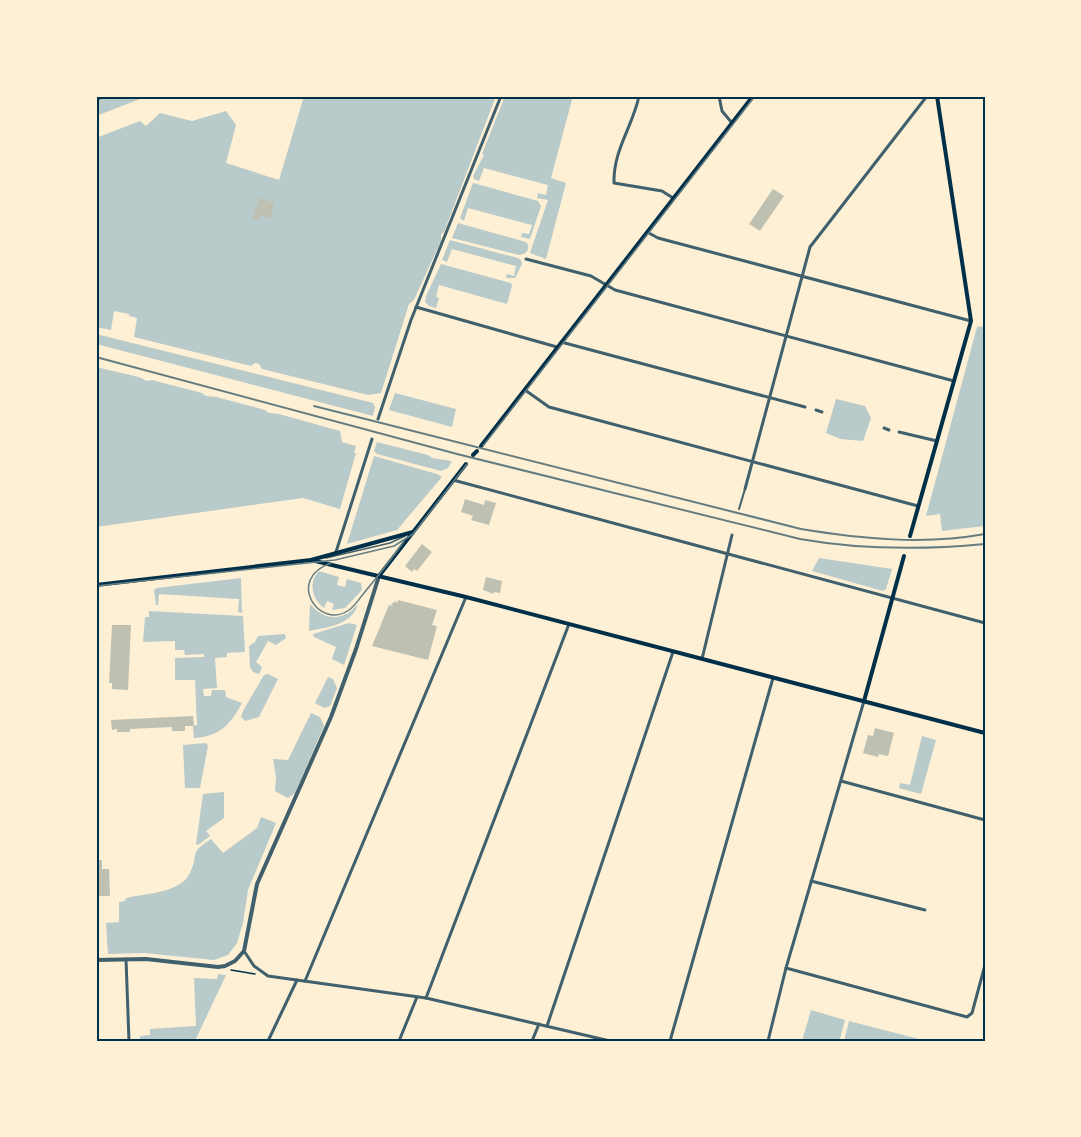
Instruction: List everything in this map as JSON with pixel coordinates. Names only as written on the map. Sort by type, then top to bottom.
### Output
[{"type":"main road","points":[[481,446],[753,96]]},
{"type":"main road","points":[[910,536],[971,321],[937,96]]},
{"type":"main road","points":[[379,576],[466,464]]},
{"type":"main road","points":[[96,585],[312,559],[413,532]]},
{"type":"main road","points":[[864,701],[904,556]]},
{"type":"main road","points":[[312,559],[985,733]]},
{"type":"street","points":[[378,419],[416,307],[501,96]]},
{"type":"street","points":[[639,96],[636,112],[619,146],[614,183],[662,191],[674,198]]},
{"type":"street","points":[[719,96],[722,111],[732,123]]},
{"type":"street","points":[[739,509],[810,247],[927,96]]},
{"type":"street","points":[[647,232],[658,238],[971,321]]},
{"type":"street","points":[[526,260],[591,276],[615,290],[954,381]]},
{"type":"street","points":[[416,307],[557,347]]},
{"type":"street","points":[[561,342],[806,407]]},
{"type":"street","points":[[525,390],[549,407],[918,506]]},
{"type":"street","points":[[816,410],[822,412]]},
{"type":"street","points":[[884,428],[889,430]]},
{"type":"street","points":[[899,432],[937,441]]},
{"type":"street","points":[[336,552],[372,439]]},
{"type":"street","points":[[453,480],[985,622]]},
{"type":"street","points":[[702,659],[732,535]]},
{"type":"street","points":[[96,960],[146,959],[225,966],[235,961],[244,951],[257,884],[331,717],[379,576]]},
{"type":"street","points":[[305,981],[466,597]]},
{"type":"street","points":[[426,998],[569,624]]},
{"type":"street","points":[[547,1026],[673,652]]},
{"type":"street","points":[[670,1041],[773,678]]},
{"type":"street","points":[[768,1041],[786,968],[864,701]]},
{"type":"street","points":[[841,781],[985,820]]},
{"type":"street","points":[[811,881],[925,910]]},
{"type":"street","points":[[244,951],[254,966],[268,976],[426,998],[610,1041]]},
{"type":"street","points":[[126,959],[129,1041]]},
{"type":"street","points":[[786,968],[967,1017],[972,1013],[985,965]]},
{"type":"street","points":[[268,1041],[297,980]]},
{"type":"street","points":[[399,1041],[417,997]]},
{"type":"street","points":[[532,1041],[539,1024]]},
{"type":"lane","points":[[312,559],[334,557],[392,542],[408,534]]},
{"type":"path","points":[[96,100],[107,96]]},
{"type":"path","points":[[225,966],[233,971],[256,974]]},
{"type":"shaded area","points":[[96,96],[148,96],[96,116]]},
{"type":"shaded area","points":[[304,96],[496,96],[444,232],[441,234],[441,241],[414,300],[409,304],[381,393],[368,395],[262,369],[259,364],[255,363],[251,366],[134,337],[137,318],[129,314],[114,311],[111,330],[96,327],[96,138],[140,121],[146,126],[160,113],[192,121],[226,111],[236,125],[226,163],[279,180]]},
{"type":"shaded area","points":[[505,96],[573,96],[551,178],[566,183],[546,259],[530,253],[548,200],[537,198],[538,193],[546,195],[548,185],[484,168],[479,181],[473,176],[484,155],[482,154]]},
{"type":"shaded area","points":[[473,183],[538,201],[541,206],[530,239],[521,237],[522,233],[529,234],[532,225],[468,208],[464,221],[460,218]]},
{"type":"shaded area","points":[[458,223],[526,242],[528,249],[519,255],[452,238]]},
{"type":"shaded area","points":[[450,240],[518,258],[522,264],[515,278],[506,278],[507,274],[514,276],[516,266],[452,249],[447,262],[442,260]]},
{"type":"shaded area","points":[[441,264],[511,283],[507,304],[439,285],[436,308],[429,306],[425,302],[426,296]]},
{"type":"shaded area","points":[[985,326],[985,526],[942,531],[940,514],[926,516],[977,327]]},
{"type":"shaded area","points":[[96,334],[373,403],[375,407],[373,416],[96,344]]},
{"type":"shaded area","points":[[96,367],[340,431],[342,442],[356,446],[354,453],[356,453],[340,509],[303,498],[96,527]]},
{"type":"shaded area","points":[[395,393],[456,409],[452,427],[389,410]]},
{"type":"shaded area","points":[[836,399],[865,406],[871,418],[863,441],[841,439],[826,433]]},
{"type":"shaded area","points":[[377,442],[432,458],[452,461],[448,468],[441,471],[377,454],[374,451]]},
{"type":"shaded area","points":[[374,456],[442,477],[397,530],[347,544]]},
{"type":"shaded area","points":[[819,558],[892,569],[886,589],[883,591],[812,571]]},
{"type":"shaded area","points":[[319,571],[339,577],[337,585],[345,587],[347,579],[361,583],[362,590],[345,608],[332,610],[334,604],[327,601],[324,608],[317,600],[313,590],[313,580]]},
{"type":"shaded area","points":[[241,578],[242,613],[238,612],[239,599],[159,594],[158,605],[156,605],[154,590],[157,588]]},
{"type":"shaded area","points":[[310,604],[321,614],[334,617],[347,614],[358,604],[355,611],[345,621],[309,631]]},
{"type":"shaded area","points":[[149,611],[243,616],[245,652],[227,653],[227,657],[215,658],[217,688],[203,689],[204,696],[211,696],[212,690],[225,690],[226,697],[242,703],[229,723],[217,732],[194,738],[193,726],[197,725],[195,680],[175,680],[175,658],[204,657],[204,654],[185,655],[184,650],[175,650],[175,641],[143,642],[145,617],[149,617]]},
{"type":"shaded area","points":[[349,623],[357,625],[344,665],[332,659],[336,647],[314,637],[313,634]]},
{"type":"shaded area","points":[[285,634],[286,638],[276,645],[268,641],[256,662],[262,667],[259,674],[253,672],[250,667],[249,646],[258,636]]},
{"type":"shaded area","points":[[268,674],[278,679],[259,717],[245,721],[241,717],[243,711],[264,675]]},
{"type":"shaded area","points":[[328,677],[333,679],[337,688],[330,706],[324,708],[315,703]]},
{"type":"shaded area","points":[[311,713],[320,717],[324,726],[295,793],[288,798],[275,791],[276,777],[273,759],[288,760]]},
{"type":"shaded area","points":[[922,736],[936,740],[921,794],[899,788],[900,783],[910,785]]},
{"type":"shaded area","points":[[206,743],[208,746],[200,788],[185,788],[183,745]]},
{"type":"shaded area","points":[[224,792],[224,818],[206,831],[210,836],[198,845],[196,844],[203,794]]},
{"type":"shaded area","points":[[261,817],[276,823],[248,890],[243,923],[237,943],[228,955],[214,960],[144,953],[108,954],[106,923],[119,922],[119,902],[125,901],[126,898],[170,889],[178,885],[190,873],[196,851],[204,844],[211,839],[223,853],[257,828]]},
{"type":"shaded area","points":[[218,974],[226,975],[195,1041],[140,1041],[140,1036],[150,1035],[150,1029],[196,1026],[194,978],[217,979]]},
{"type":"shaded area","points":[[811,1010],[845,1020],[840,1039],[802,1041]]},
{"type":"shaded area","points":[[849,1021],[919,1039],[919,1041],[844,1041]]},
{"type":"building","points":[[773,189],[784,196],[760,231],[749,224]]},
{"type":"building","points":[[259,198],[274,203],[271,218],[259,215],[258,220],[253,218]]},
{"type":"building","points":[[465,499],[484,505],[485,500],[496,503],[489,525],[471,520],[473,516],[461,512]]},
{"type":"building","points":[[422,544],[432,552],[417,571],[414,569],[412,572],[405,566]]},
{"type":"building","points":[[486,577],[502,581],[500,593],[494,592],[493,594],[483,590]]},
{"type":"building","points":[[398,600],[437,610],[432,625],[437,626],[428,660],[372,646],[389,605],[393,606],[391,604],[396,601],[397,604]]},
{"type":"building","points":[[112,625],[131,625],[128,690],[112,689],[112,683],[109,683]]},
{"type":"building","points":[[193,716],[194,726],[185,726],[185,731],[172,731],[172,727],[130,729],[130,732],[112,730],[111,720]]},
{"type":"building","points":[[875,728],[894,733],[888,756],[879,754],[878,757],[863,753],[868,735],[873,736]]},
{"type":"building","points":[[96,860],[102,860],[102,869],[109,869],[110,896],[96,896]]},
{"type":"tram line","points":[[483,446],[755,96]]},
{"type":"tram line","points":[[96,586],[335,560],[394,546],[413,534],[467,464]]},
{"type":"tram line","points":[[331,563],[317,570],[310,580],[309,590],[318,609],[327,614],[338,615],[355,604],[404,541]]},
{"type":"railway","points":[[96,357],[457,454],[800,539],[892,548],[985,544]]},
{"type":"railway","points":[[314,406],[801,529],[847,536],[916,540],[985,534]]}]
